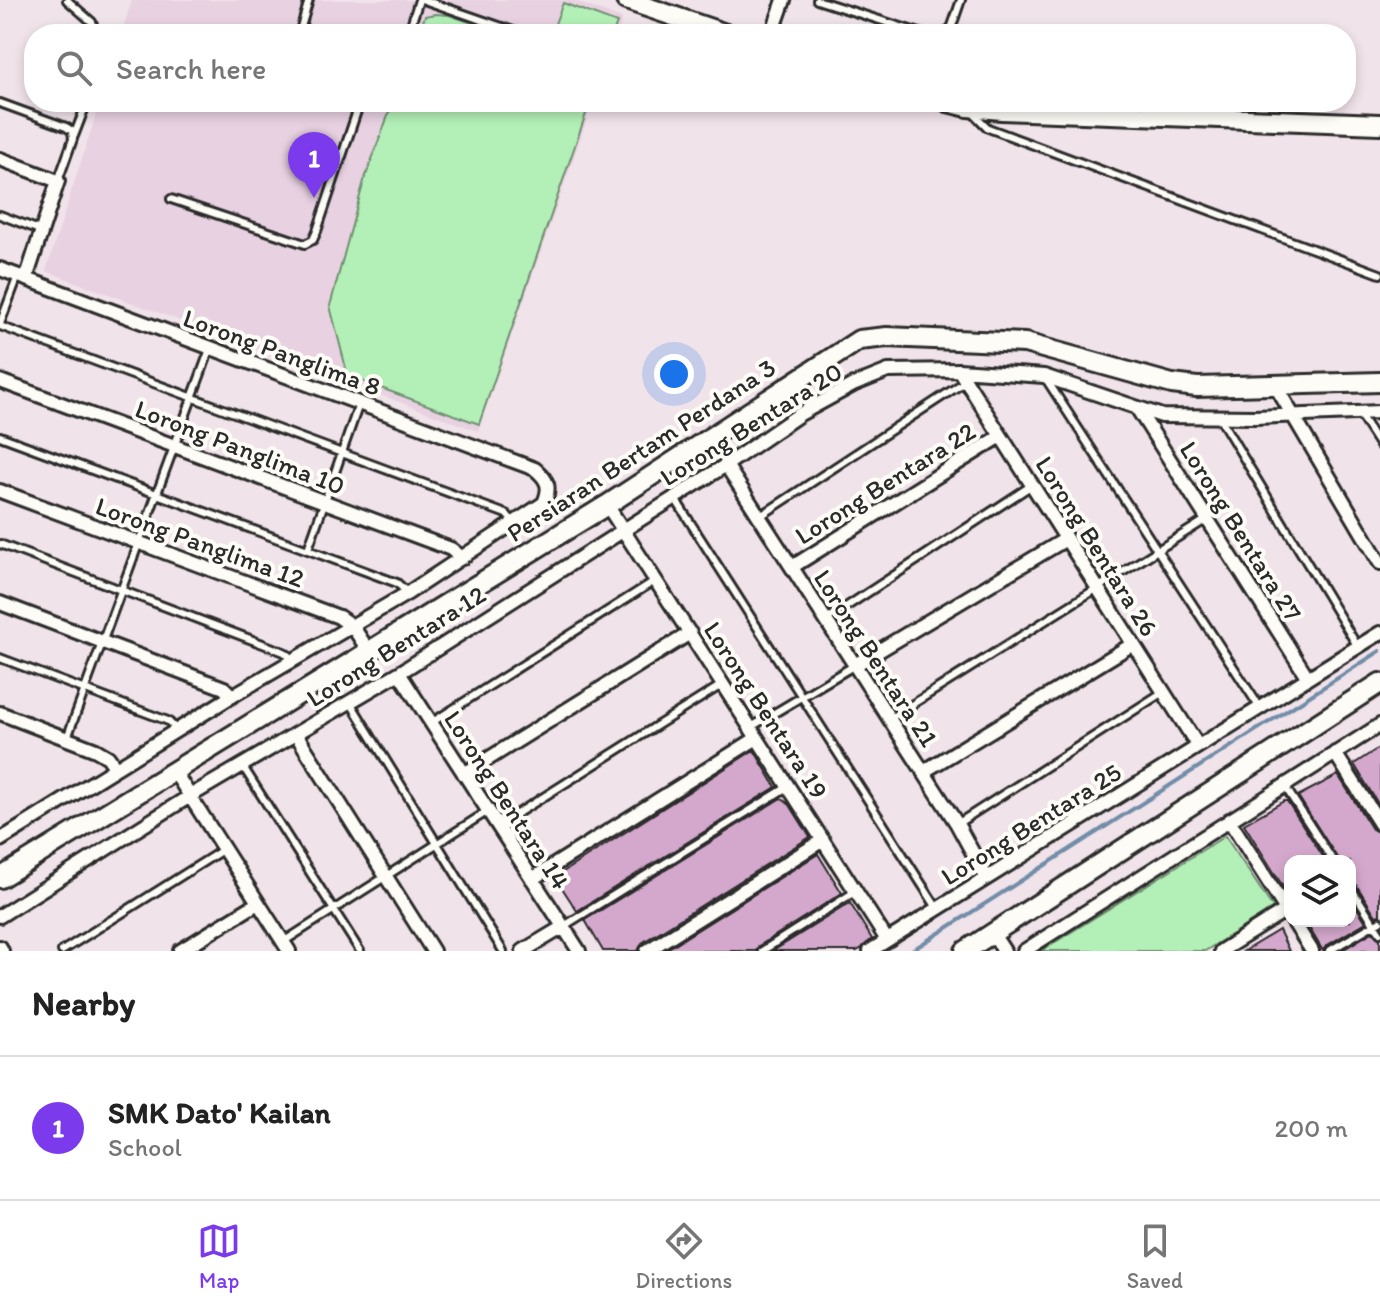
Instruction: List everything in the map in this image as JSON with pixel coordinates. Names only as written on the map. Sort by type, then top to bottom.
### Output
[{"type":"street","points":[[626,0],[697,24]]},
{"type":"street","points":[[776,24],[784,0]]},
{"type":"street","points":[[1089,112],[1380,124]]},
{"type":"street","points":[[0,159],[58,181],[22,278]]},
{"type":"street","name":"Lorong Panglima 8","points":[[0,269],[535,469],[546,479],[549,492],[544,503],[516,523]]},
{"type":"street","name":"Persiaran Bertam Perdana 3","points":[[0,878],[607,505],[859,340],[872,337],[1025,343],[1172,384],[1197,387],[1380,382]]},
{"type":"street","name":"Lorong Bentara 20","points":[[623,529],[726,465],[800,414],[853,385],[888,371],[963,376],[1044,376],[1162,416],[1380,412]]},
{"type":"street","name":"Lorong Bentara 26","points":[[963,376],[1198,746]]},
{"type":"street","name":"Lorong Panglima 10","points":[[0,381],[451,549],[462,558]]},
{"type":"street","points":[[1275,385],[1380,563]]},
{"type":"street","name":"Lorong Bentara 27","points":[[1137,408],[1308,678]]},
{"type":"street","name":"Lorong Bentara 22","points":[[792,567],[1001,436]]},
{"type":"street","name":"Lorong Bentara 21","points":[[726,465],[957,824],[986,877]]},
{"type":"street","name":"Lorong Panglima 12","points":[[0,491],[339,617],[353,627],[370,653]]},
{"type":"street","name":"Lorong Bentara 19","points":[[607,505],[887,940]]},
{"type":"street","points":[[0,840],[176,729],[353,627],[516,523]]},
{"type":"street","name":"Lorong Bentara 12","points":[[0,916],[190,796],[399,673],[623,529]]},
{"type":"street","points":[[855,665],[1066,539]]},
{"type":"street","points":[[0,603],[224,688],[232,696]]},
{"type":"street","points":[[464,774],[690,633]]},
{"type":"street","name":"Lorong Bentara 25","points":[[870,951],[1380,633]]},
{"type":"street","points":[[923,772],[1133,644]]},
{"type":"street","name":"Lorong Bentara 14","points":[[399,673],[579,951]]},
{"type":"street","points":[[965,951],[1380,683]]},
{"type":"street","points":[[0,713],[96,750],[108,757],[115,767]]},
{"type":"street","points":[[1024,951],[1380,725]]},
{"type":"street","points":[[532,879],[754,732]]},
{"type":"street","points":[[296,734],[433,951]]},
{"type":"street","points":[[1335,753],[1380,824]]},
{"type":"street","points":[[174,771],[286,946]]},
{"type":"street","points":[[1229,820],[1284,907]]},
{"type":"street","points":[[647,951],[823,840]]},
{"type":"street","points":[[180,951],[258,903]]},
{"type":"street","points":[[1221,951],[1284,919]]},
{"type":"street","points":[[523,951],[563,927]]},
{"type":"street","points":[[1297,927],[1312,951]]},
{"type":"street","points":[[993,934],[1004,951]]},
{"type":"lane","points":[[67,0],[93,24]]},
{"type":"lane","points":[[302,24],[309,0]]},
{"type":"lane","points":[[412,24],[422,0],[493,24]]},
{"type":"lane","points":[[817,0],[892,24]]},
{"type":"lane","points":[[953,24],[961,0]]},
{"type":"lane","points":[[0,103],[24,112]]},
{"type":"lane","points":[[25,112],[66,127],[72,131],[73,139]]},
{"type":"lane","points":[[58,181],[83,112]]},
{"type":"lane","points":[[171,199],[305,244],[313,240],[317,231],[357,112]]},
{"type":"lane","points":[[972,112],[988,128],[1380,274]]},
{"type":"lane","points":[[0,215],[42,231]]},
{"type":"lane","points":[[22,278],[0,325],[506,514],[516,523]]},
{"type":"lane","points":[[67,738],[210,349]]},
{"type":"lane","points":[[759,517],[963,376]]},
{"type":"lane","points":[[1044,376],[1260,708]]},
{"type":"lane","points":[[308,549],[359,404]]},
{"type":"lane","points":[[1358,412],[1380,446]]},
{"type":"lane","points":[[1219,416],[1358,647]]},
{"type":"lane","points":[[0,436],[397,583],[408,593]]},
{"type":"lane","points":[[826,620],[1032,485]]},
{"type":"lane","points":[[674,497],[937,908]]},
{"type":"lane","points":[[889,719],[1207,519]]},
{"type":"lane","points":[[0,544],[284,652],[294,660]]},
{"type":"lane","points":[[431,723],[656,580]]},
{"type":"lane","points":[[0,658],[168,721],[176,729]]},
{"type":"lane","points":[[754,732],[802,697],[855,665]]},
{"type":"lane","points":[[498,826],[723,684]]},
{"type":"lane","points":[[957,824],[1163,692]]},
{"type":"lane","points":[[350,702],[503,951]]},
{"type":"lane","points":[[242,765],[360,951]]},
{"type":"lane","points":[[1284,785],[1329,855]]},
{"type":"lane","points":[[563,927],[789,786]]},
{"type":"lane","points":[[286,946],[334,909],[488,811]]},
{"type":"lane","points":[[62,951],[224,849]]},
{"type":"lane","points":[[762,951],[856,891]]},
{"type":"lane","points":[[1356,894],[1377,923],[1380,933]]},
{"type":"lane","points":[[1329,951],[1377,923]]},
{"type":"shaded area","points":[[132,0],[572,0],[622,19],[620,24],[124,24]]},
{"type":"shaded area","points":[[97,112],[590,112],[478,431],[46,271]]},
{"type":"green space","points":[[563,3],[617,23],[617,24],[555,24]]},
{"type":"green space","points":[[449,15],[475,24],[422,24],[425,16]]},
{"type":"green space","points":[[389,112],[587,112],[479,424],[348,376],[330,306],[364,181]]},
{"type":"green space","points":[[1225,836],[1273,908],[1205,951],[1041,951]]},
{"type":"building","points":[[1380,747],[1380,807],[1354,764]]},
{"type":"building","points":[[754,750],[776,787],[577,911],[555,877]]},
{"type":"building","points":[[1338,775],[1372,829],[1380,833],[1380,915],[1376,916],[1356,885],[1356,855],[1335,855],[1298,796]]},
{"type":"building","points":[[781,798],[790,805],[810,837],[642,943],[638,951],[603,951],[585,920]]},
{"type":"building","points":[[1287,801],[1322,855],[1284,855],[1284,888],[1244,824]]},
{"type":"building","points":[[818,854],[842,893],[759,946],[756,951],[664,951]]},
{"type":"building","points":[[850,903],[872,939],[862,948],[857,951],[773,951]]},
{"type":"building","points":[[1356,906],[1366,922],[1326,946],[1323,951],[1309,927],[1356,927]]},
{"type":"building","points":[[1279,930],[1289,951],[1244,951]]},
{"type":"building","points":[[1372,932],[1380,939],[1380,951],[1341,951]]},
{"type":"waterway","points":[[911,951],[1380,651]]},
{"type":"place","name":"SMK Dato' Kailan","points":[[314,198]]}]
